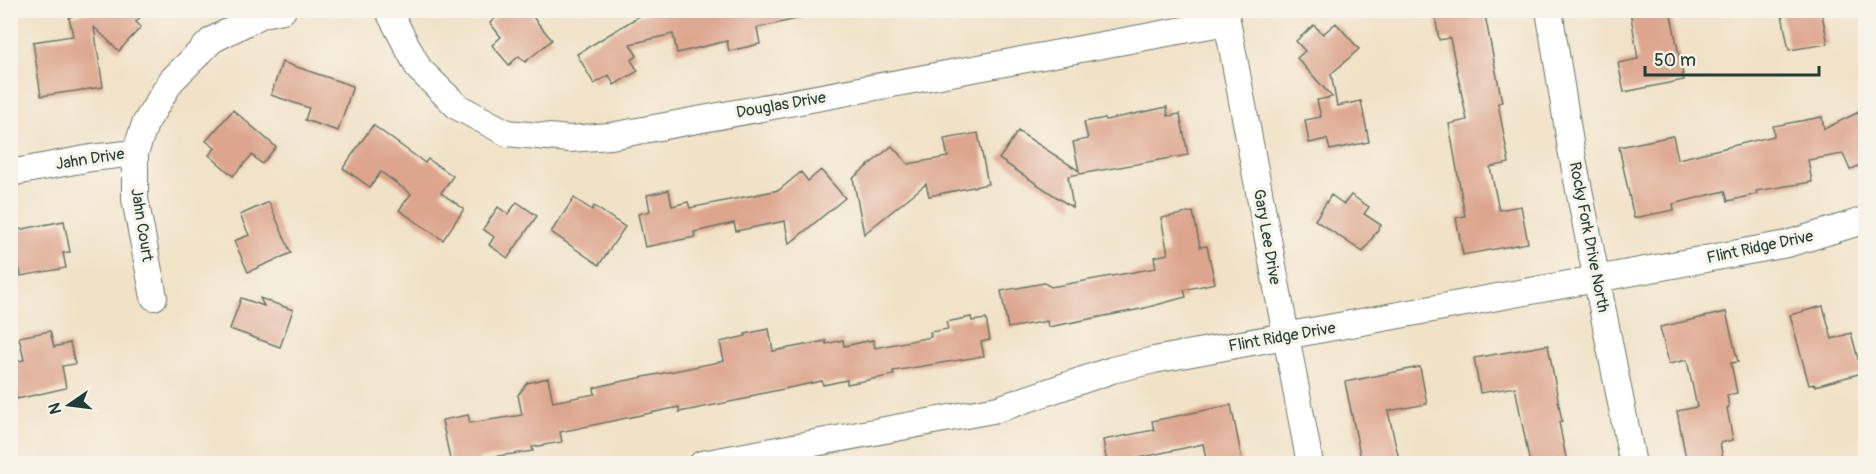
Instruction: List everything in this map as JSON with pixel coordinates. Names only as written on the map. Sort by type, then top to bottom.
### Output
[{"type":"street","name":"Jahn Drive","points":[[10,173],[91,158],[135,153],[145,124],[171,81],[212,40],[263,14],[283,10]]},
{"type":"street","name":"Douglas Drive","points":[[388,10],[419,69],[458,107],[507,133],[569,139],[611,136],[1226,16]]},
{"type":"street","name":"Rocky Fork Drive North","points":[[1549,10],[1571,148],[1634,464]]},
{"type":"street","name":"Gary Lee Drive","points":[[1226,16],[1310,464]]},
{"type":"street","name":"Jahn Court","points":[[135,153],[135,199],[154,297]]},
{"type":"street","name":"Flint Ridge Drive","points":[[702,464],[998,409],[1112,370],[1154,360],[1787,244],[1866,220]]},
{"type":"building","points":[[98,10],[146,10],[136,22],[141,27],[119,51],[94,27],[103,87],[41,96],[33,42],[73,36],[69,17]]},
{"type":"building","points":[[504,10],[527,10],[552,40],[525,62],[519,56],[509,65],[492,45],[501,37],[490,23]]},
{"type":"building","points":[[660,10],[800,10],[801,18],[757,28],[760,44],[729,51],[727,41],[677,53],[673,34],[630,44],[637,56],[631,60],[638,71],[614,85],[609,75],[594,84],[577,54],[641,15]]},
{"type":"building","points":[[1434,10],[1484,10],[1502,102],[1498,103],[1509,163],[1490,167],[1499,210],[1521,206],[1528,243],[1463,255],[1456,218],[1465,216],[1449,124],[1467,120],[1450,38],[1439,40]]},
{"type":"building","points":[[1630,10],[1670,10],[1684,80],[1624,92],[1618,63],[1638,59]]},
{"type":"building","points":[[1781,10],[1821,10],[1828,44],[1789,50]]},
{"type":"building","points":[[1336,23],[1359,49],[1331,74],[1337,106],[1361,101],[1369,142],[1330,150],[1327,139],[1309,143],[1305,120],[1321,117],[1317,100],[1332,97],[1297,58],[1305,51],[1296,41],[1314,25],[1323,34]]},
{"type":"building","points":[[282,62],[353,86],[338,131],[305,120],[309,108],[271,95]]},
{"type":"building","points":[[1167,107],[1168,116],[1180,114],[1188,155],[1068,176],[1073,208],[999,159],[1018,131],[1079,171],[1073,142],[1088,139],[1084,122],[1105,118],[1106,120]]},
{"type":"building","points":[[233,110],[276,147],[262,164],[252,155],[233,176],[209,155],[215,148],[206,141]]},
{"type":"building","points":[[1859,112],[1866,126],[1866,162],[1850,170],[1843,154],[1808,160],[1812,182],[1756,191],[1757,194],[1728,201],[1725,191],[1673,204],[1674,210],[1634,218],[1619,147],[1673,136],[1678,159],[1774,136],[1773,126],[1822,117],[1824,129]]},
{"type":"building","points":[[373,125],[425,163],[428,159],[453,176],[441,193],[464,209],[443,240],[399,210],[411,194],[381,172],[370,187],[343,168]]},
{"type":"building","points":[[978,133],[988,184],[929,196],[926,184],[864,234],[853,178],[892,146],[908,164],[948,157],[944,139]]},
{"type":"building","points":[[821,170],[845,198],[789,244],[785,221],[736,231],[734,223],[694,232],[695,237],[645,247],[638,214],[650,211],[647,195],[669,190],[672,206],[688,202],[690,208],[779,190],[801,172],[808,181]]},
{"type":"building","points":[[1331,195],[1344,204],[1351,195],[1369,207],[1364,214],[1381,225],[1363,252],[1315,220]]},
{"type":"building","points":[[574,198],[592,210],[594,206],[625,227],[599,265],[551,232]]},
{"type":"building","points":[[269,202],[291,253],[248,272],[234,241],[249,235],[240,215]]},
{"type":"building","points":[[517,202],[537,216],[508,258],[489,245],[494,237],[483,229],[498,207],[508,214]]},
{"type":"building","points":[[1193,212],[1200,247],[1207,246],[1215,283],[1184,290],[1186,297],[1141,309],[1048,327],[1047,321],[1008,328],[1001,291],[1044,283],[1051,287],[1156,268],[1154,257],[1168,254],[1161,218]]},
{"type":"building","points":[[64,221],[70,252],[63,253],[66,268],[21,276],[12,231]]},
{"type":"building","points":[[241,298],[264,306],[260,298],[293,310],[280,347],[230,329]]},
{"type":"building","points":[[1823,306],[1832,339],[1851,333],[1862,373],[1815,386],[1814,384],[1809,385],[1790,315]]},
{"type":"building","points":[[1726,312],[1738,362],[1731,363],[1737,393],[1727,395],[1733,440],[1720,443],[1724,464],[1687,464],[1677,411],[1697,407],[1687,360],[1669,364],[1660,327]]},
{"type":"building","points":[[971,317],[972,321],[986,319],[990,340],[981,342],[984,356],[893,371],[894,375],[847,384],[847,380],[823,385],[822,381],[679,412],[679,407],[560,432],[562,442],[532,447],[533,451],[478,459],[479,464],[451,464],[442,420],[468,415],[470,423],[522,415],[518,395],[527,383],[548,378],[553,402],[595,394],[594,388],[609,384],[724,361],[720,342],[769,329],[773,351],[843,340],[844,346],[873,340],[875,348],[931,337],[930,332],[948,329],[946,322]]},
{"type":"building","points":[[50,331],[54,347],[70,343],[75,364],[62,366],[66,388],[17,399],[10,363],[24,360],[19,337]]},
{"type":"building","points":[[1548,345],[1562,421],[1559,422],[1566,458],[1530,464],[1515,387],[1480,393],[1474,358]]},
{"type":"building","points":[[1420,367],[1427,404],[1388,411],[1400,464],[1362,464],[1345,382]]},
{"type":"building","points":[[1231,405],[1243,464],[1207,464],[1203,444],[1129,460],[1130,464],[1107,464],[1103,440],[1154,430],[1152,421]]}]
